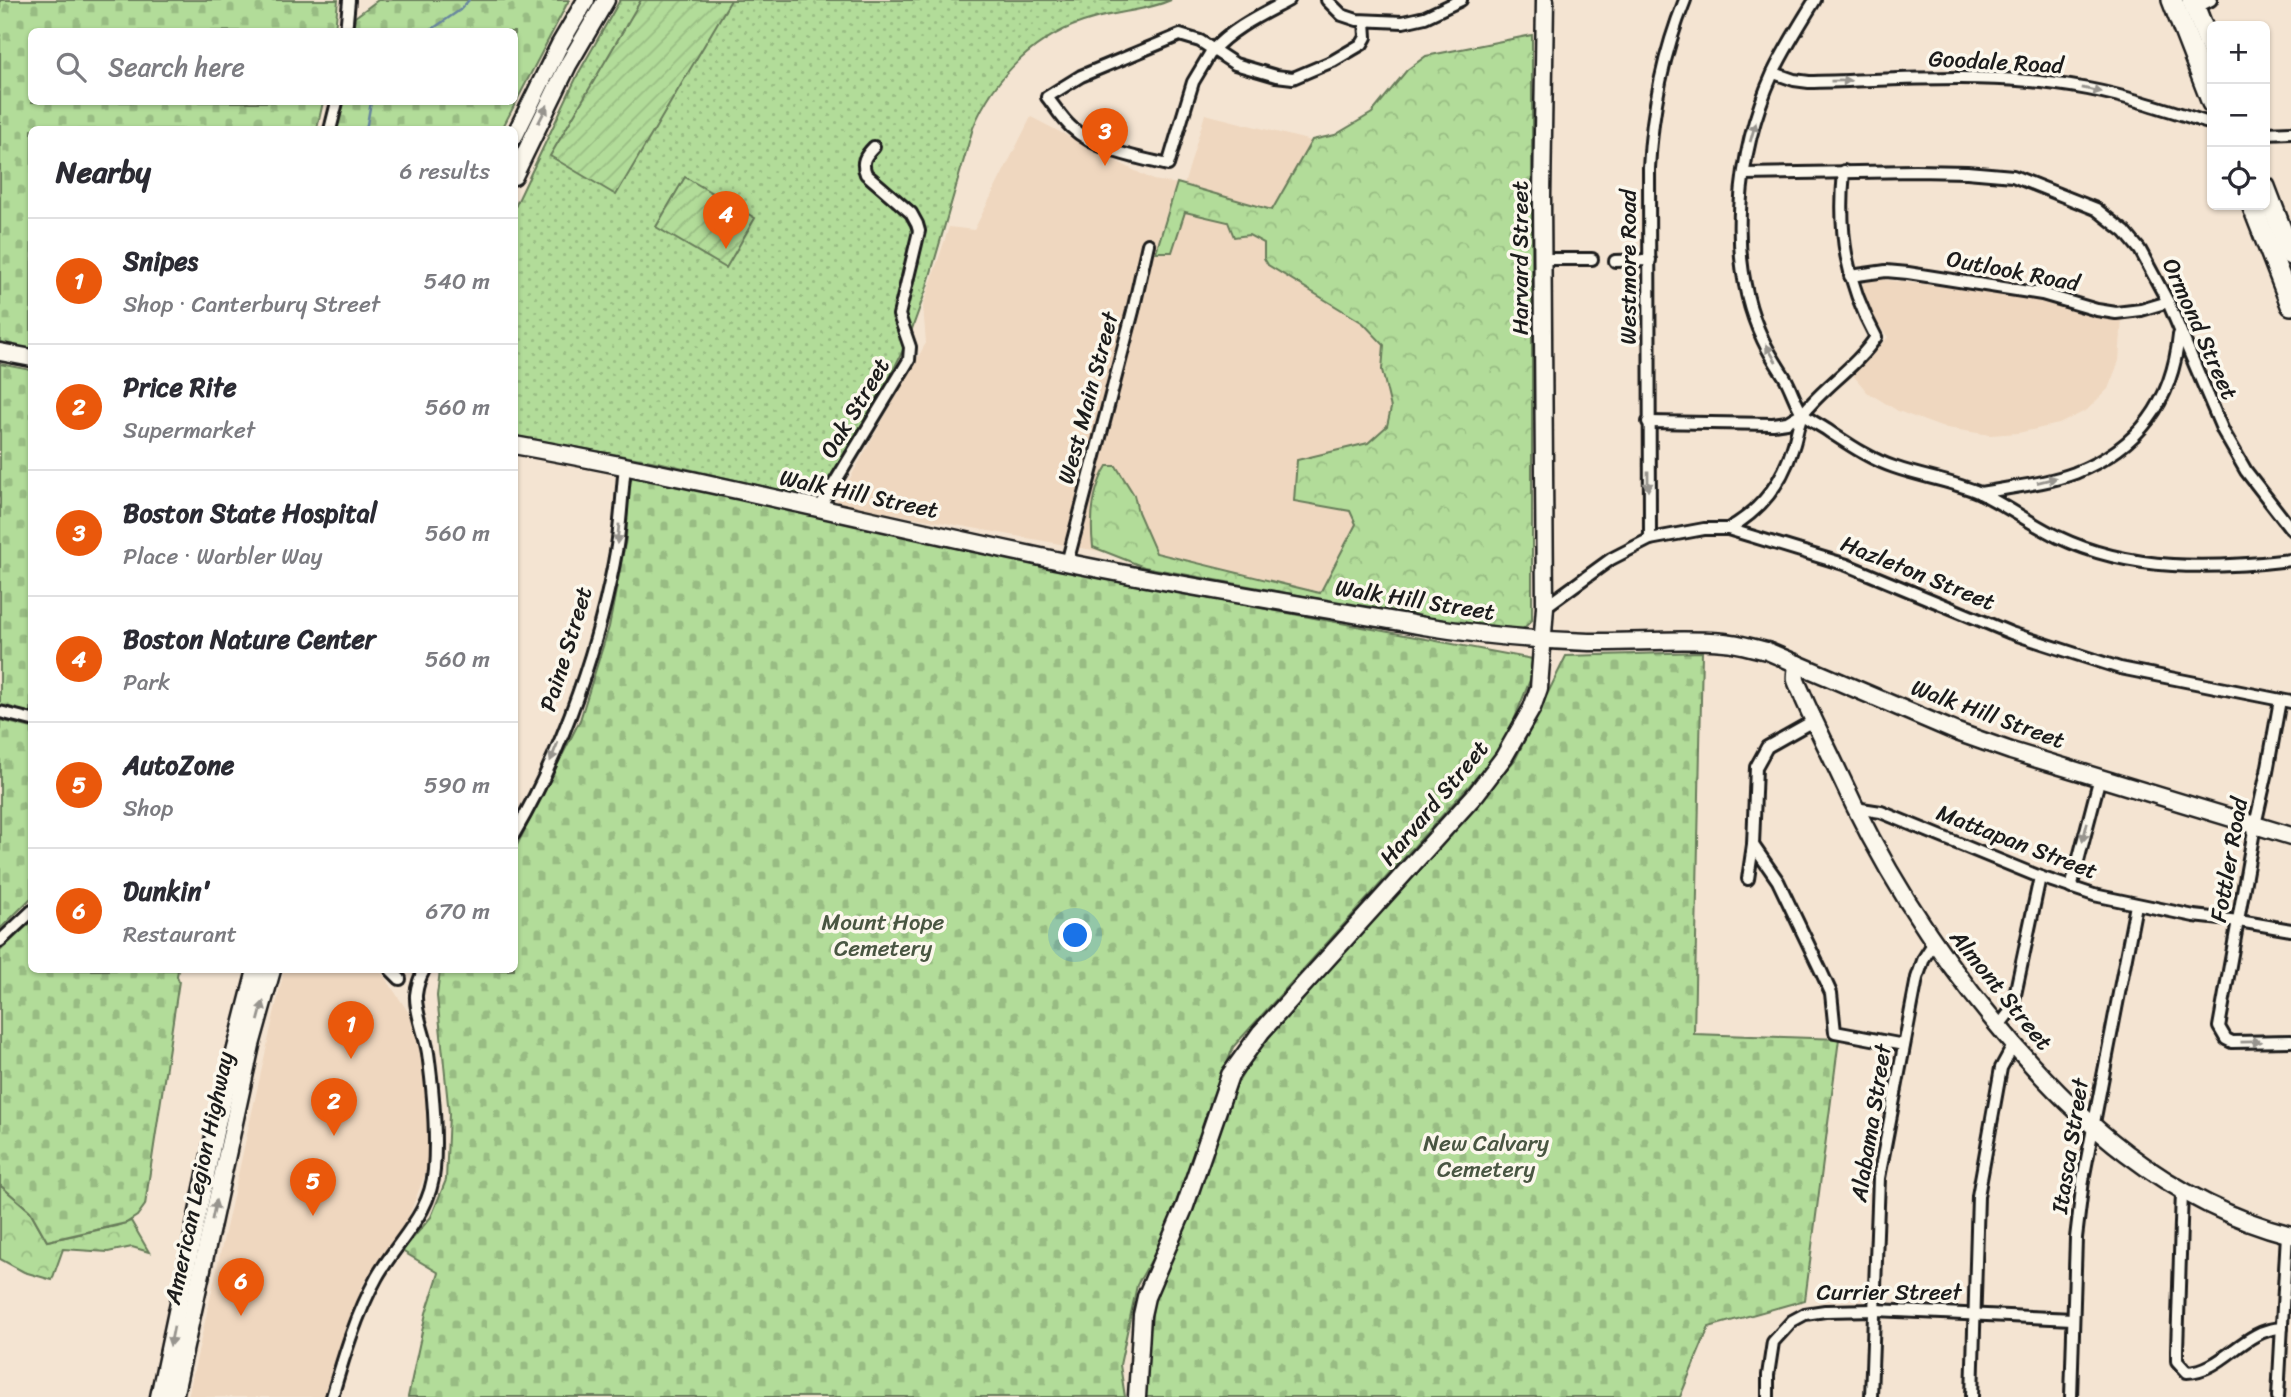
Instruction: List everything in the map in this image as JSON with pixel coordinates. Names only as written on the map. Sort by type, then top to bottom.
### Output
[{"type":"highway","points":[[2172,0],[2207,90]]},
{"type":"highway","points":[[2199,3],[2207,33]]},
{"type":"highway","points":[[2270,200],[2289,247]]},
{"type":"highway","points":[[2254,210],[2291,305]]},
{"type":"main road","points":[[518,129],[560,44],[586,0]]},
{"type":"main road","points":[[518,168],[568,65],[606,0]]},
{"type":"main road","name":"Harvard Street","points":[[1138,1397],[1142,1315],[1146,1297],[1185,1206],[1230,1075],[1261,1032],[1443,834],[1504,757],[1532,708],[1539,688],[1545,607],[1542,259],[1545,0]]},
{"type":"main road","points":[[0,352],[28,357]]},
{"type":"main road","name":"Walk Hill Street","points":[[518,446],[625,466],[1067,563],[1427,626],[1504,638],[1590,642],[1726,642],[1767,651],[1957,732],[2291,836]]},
{"type":"main road","name":"Almont Street","points":[[1797,664],[1796,680],[1813,721],[1855,808],[1904,898],[1933,944],[2013,1046],[2092,1126],[2141,1165],[2182,1191],[2234,1215],[2289,1234]]},
{"type":"main road","name":"American Legion Highway","points":[[174,1397],[216,1127],[255,973]]},
{"type":"main road","name":"American Legion Highway","points":[[159,1397],[271,973]]},
{"type":"street","points":[[346,28],[349,0]]},
{"type":"street","points":[[1289,0],[1250,20],[1213,49],[1193,82],[1168,165],[1125,155],[1097,144],[1071,127],[1047,97],[1081,76],[1180,35],[1200,41],[1213,49],[1235,64],[1293,78],[1362,44],[1366,37],[1365,21]]},
{"type":"street","points":[[1327,0],[1342,15],[1365,21],[1403,22],[1425,17],[1461,0]]},
{"type":"street","name":"Westmore Road","points":[[1650,539],[1648,168],[1651,124],[1661,76],[1685,0]]},
{"type":"street","points":[[1815,0],[1774,73],[1759,109],[1746,154],[1740,219],[1741,259],[1762,339],[1792,389],[1802,413],[1864,455],[1892,467],[1980,493],[2060,538],[2094,552],[2134,561],[2187,567],[2215,568],[2291,560]]},
{"type":"street","name":"Goodale Road","points":[[1774,73],[1809,82],[1991,79],[2037,81],[2089,89],[2149,103],[2207,122]]},
{"type":"street","points":[[331,126],[336,105]]},
{"type":"street","points":[[2270,133],[2291,132]]},
{"type":"street","name":"Oak Street","points":[[820,508],[909,360],[910,347],[899,315],[919,231],[911,213],[866,174],[863,165],[865,156],[874,147]]},
{"type":"street","points":[[1648,422],[1787,422],[1802,413],[1864,352],[1875,337],[1858,302],[1842,236],[1844,171]]},
{"type":"street","name":"Ormond Street","points":[[1744,174],[1844,171],[1967,172],[2013,176],[2096,209],[2125,232],[2140,250],[2168,302],[2234,452],[2291,529]]},
{"type":"street","name":"West Main Street","points":[[1067,563],[1148,244]]},
{"type":"street","points":[[1542,259],[1592,259]]},
{"type":"street","points":[[1615,261],[1650,260]]},
{"type":"street","name":"Outlook Road","points":[[1850,276],[1886,271],[1921,275],[2042,294],[2116,313],[2141,310],[2168,302]]},
{"type":"street","points":[[1980,493],[2073,473],[2127,444],[2146,425],[2160,405],[2176,364],[2179,332]]},
{"type":"street","points":[[1728,529],[1742,521],[1769,497],[1779,482],[1788,465],[1802,413]]},
{"type":"street","name":"Paine Street","points":[[518,826],[552,758],[599,628],[617,546],[625,466]]},
{"type":"street","name":"Hazleton Street","points":[[1545,607],[1611,559],[1650,539],[1692,531],[1728,529],[1847,565],[2000,629],[2120,668],[2286,701]]},
{"type":"street","name":"Fottler Road","points":[[2286,701],[2255,825],[2219,1027],[2226,1039],[2232,1042],[2291,1041]]},
{"type":"street","points":[[0,712],[28,719]]},
{"type":"street","points":[[1748,879],[1753,845],[1756,767],[1767,747],[1813,721]]},
{"type":"street","points":[[2071,888],[2100,777]]},
{"type":"street","name":"Mattapan Street","points":[[1855,808],[1881,812],[2071,888],[2136,905],[2291,930]]},
{"type":"street","points":[[1753,845],[1778,881],[1831,993],[1835,1032],[1905,1045]]},
{"type":"street","points":[[1998,1027],[2012,1009],[2040,877]]},
{"type":"street","name":"Itasca Street","points":[[2071,1397],[2076,1238],[2092,1126],[2136,905]]},
{"type":"street","points":[[0,941],[28,915]]},
{"type":"street","name":"Alabama Street","points":[[1871,1397],[1879,1178],[1917,978],[1924,958],[1933,944]]},
{"type":"street","points":[[394,973],[400,979]]},
{"type":"street","points":[[332,1397],[352,1332],[366,1298],[379,1273],[419,1216],[434,1174],[435,1143],[428,1053],[416,996],[423,973]]},
{"type":"street","points":[[1972,1397],[1978,1196],[2001,1068],[2013,1046]]},
{"type":"street","points":[[2182,1191],[2177,1350],[2178,1361],[2186,1373],[2206,1369],[2255,1334],[2267,1329],[2282,1328]]},
{"type":"street","points":[[2278,1397],[2289,1234]]},
{"type":"street","name":"Currier Street","points":[[1768,1397],[1773,1342],[1792,1321],[1805,1314],[1875,1310],[2073,1319]]},
{"type":"shaded area","points":[[1205,114],[1445,175],[1350,597],[836,503],[926,343],[923,306],[949,227],[974,230],[1031,117],[1153,180],[1184,185]]},
{"type":"shaded area","points":[[1869,278],[1990,292],[2063,306],[2100,317],[2122,318],[2119,361],[2108,389],[2087,410],[2059,424],[2018,433],[1990,435],[1941,427],[1898,411],[1867,392],[1853,375],[1888,337],[1875,321],[1861,289]]},
{"type":"shaded area","points":[[283,973],[382,973],[417,1025],[428,1056],[430,1162],[408,1218],[362,1286],[329,1397],[188,1397]]},
{"type":"green space","points":[[0,0],[338,0],[335,28],[28,28],[28,105],[322,105],[318,126],[28,126],[28,348],[0,342]]},
{"type":"green space","points":[[378,0],[569,0],[518,98],[518,28],[353,28],[355,17]]},
{"type":"green space","points":[[620,0],[1171,0],[1093,19],[1054,35],[1020,60],[993,91],[973,128],[926,290],[908,340],[888,381],[817,499],[662,463],[518,437],[518,201],[578,74]]},
{"type":"green space","points":[[641,0],[731,0],[616,195],[550,156]]},
{"type":"green space","points":[[1532,35],[1532,620],[1517,635],[1144,567],[1093,547],[1092,515],[1095,495],[1107,466],[1116,466],[1134,495],[1138,512],[1156,553],[1320,593],[1356,524],[1350,511],[1294,501],[1297,460],[1368,443],[1387,426],[1391,408],[1382,370],[1384,345],[1363,323],[1268,265],[1264,258],[1264,243],[1249,235],[1234,237],[1228,222],[1185,212],[1172,252],[1156,252],[1177,183],[1272,210],[1312,140],[1335,135],[1372,113],[1407,70],[1426,56]]},
{"type":"green space","points":[[343,105],[514,105],[504,126],[336,126]]},
{"type":"green space","points":[[685,177],[755,218],[726,268],[656,227]]},
{"type":"green space","points":[[0,364],[28,369],[28,712],[0,706]]},
{"type":"green space","name":"Mount Hope Cemetery","points":[[632,475],[1090,576],[1538,660],[1503,748],[1233,1047],[1161,1243],[1137,1285],[1120,1365],[1125,1397],[408,1397],[426,1313],[439,1273],[402,1251],[431,1217],[446,1180],[449,1114],[437,996],[440,973],[518,973],[518,843],[580,720],[609,627],[626,538]]},
{"type":"green space","name":"New Calvary Cemetery","points":[[1702,652],[1694,1034],[1839,1039],[1805,1300],[1709,1327],[1680,1397],[1144,1397],[1154,1292],[1176,1250],[1206,1172],[1230,1096],[1256,1052],[1515,760],[1566,656]]},
{"type":"green space","points":[[0,720],[28,727],[28,901],[0,929]]},
{"type":"green space","points":[[28,925],[28,973],[178,973],[179,981],[145,1205],[137,1216],[126,1223],[47,1241],[30,1211],[0,1185],[0,951]]},
{"type":"green space","points":[[0,1185],[30,1211],[47,1241],[131,1221],[149,1252],[132,1247],[108,1252],[63,1249],[52,1280],[24,1272],[0,1259]]},
{"type":"waterway","points":[[434,28],[460,10],[469,0]]},
{"type":"waterway","points":[[367,126],[370,105]]},
{"type":"place","name":"Boston State Hospital","points":[[1105,166]]},
{"type":"place","name":"Boston Nature Center","points":[[726,249]]},
{"type":"place","name":"Snipes","points":[[351,1059]]},
{"type":"place","name":"Price Rite","points":[[334,1136]]},
{"type":"place","name":"AutoZone","points":[[313,1216]]},
{"type":"place","name":"Dunkin'","points":[[241,1316]]}]
